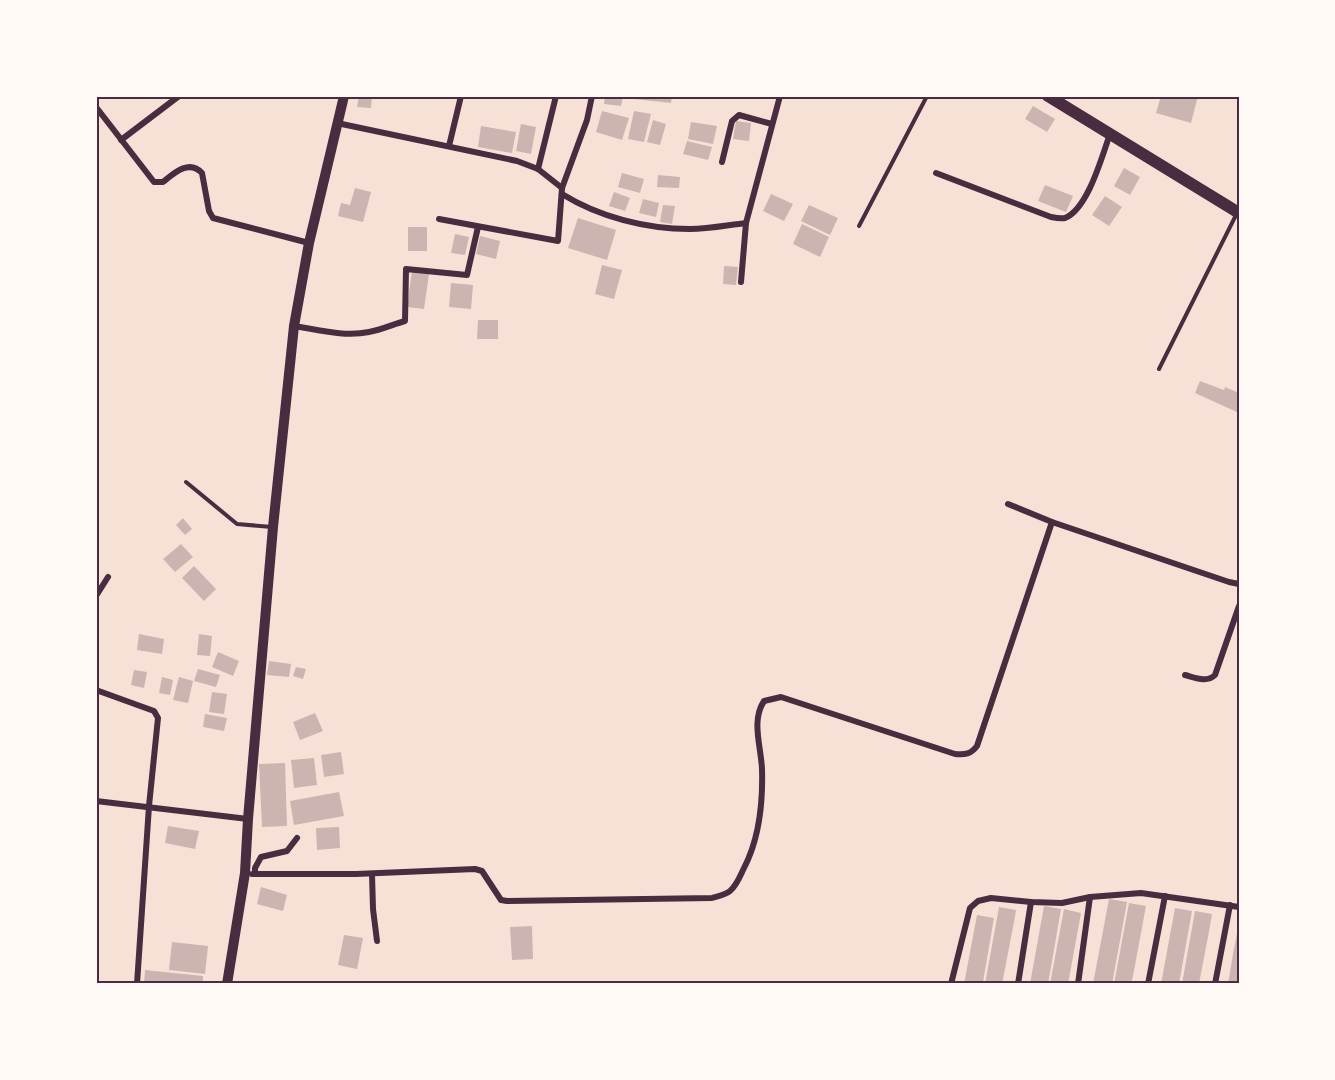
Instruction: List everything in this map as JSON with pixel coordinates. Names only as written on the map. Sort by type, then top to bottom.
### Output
[{"type":"main road","points":[[1048,96],[1238,213]]},
{"type":"street","points":[[121,140],[179,96]]},
{"type":"street","points":[[232,984],[227,984],[250,874],[248,819],[273,527],[294,326],[309,243],[344,96]]},
{"type":"street","points":[[448,146],[461,96]]},
{"type":"street","points":[[538,169],[556,96]]},
{"type":"street","points":[[439,219],[558,241],[562,191],[587,120],[592,96]]},
{"type":"street","points":[[741,282],[746,224],[780,96]]},
{"type":"street","points":[[96,107],[154,182],[163,182],[189,166],[200,170],[205,182],[208,211],[213,218],[309,243]]},
{"type":"street","points":[[722,162],[735,116],[772,124]]},
{"type":"street","points":[[337,123],[517,161],[538,169],[562,191],[602,213],[644,225],[690,229],[746,224]]},
{"type":"street","points":[[936,172],[1051,217],[1065,218],[1081,204],[1090,188],[1110,133]]},
{"type":"street","points":[[294,326],[349,333],[370,332],[405,321],[406,269],[467,275],[478,227]]},
{"type":"street","points":[[1008,504],[1052,522],[1239,584]]},
{"type":"street","points":[[250,874],[372,874],[475,869],[482,872],[501,900],[507,901],[712,898],[728,893],[737,883],[755,847],[759,826],[762,772],[757,722],[758,710],[764,701],[781,697],[955,754],[968,754],[973,751],[977,746],[1052,522]]},
{"type":"street","points":[[96,596],[108,577]]},
{"type":"street","points":[[1185,675],[1205,680],[1215,675],[1239,606]]},
{"type":"street","points":[[96,690],[157,714],[158,718],[149,807],[137,984]]},
{"type":"street","points":[[96,801],[248,819]]},
{"type":"street","points":[[250,874],[261,857],[287,851],[297,838]]},
{"type":"street","points":[[372,874],[377,941]]},
{"type":"street","points":[[951,984],[970,908],[978,901],[991,898],[1062,903],[1124,893],[1165,896],[1239,907]]},
{"type":"street","points":[[1148,984],[1165,896]]},
{"type":"street","points":[[1078,984],[1090,897]]},
{"type":"street","points":[[1018,984],[1031,902]]},
{"type":"street","points":[[1215,984],[1230,905]]},
{"type":"lane","points":[[859,226],[927,96]]},
{"type":"lane","points":[[1159,369],[1238,213]]},
{"type":"lane","points":[[186,482],[237,525],[273,527]]},
{"type":"building","points":[[359,96],[372,96],[371,108],[357,107]]},
{"type":"building","points":[[605,96],[623,96],[621,106],[604,104]]},
{"type":"building","points":[[634,96],[672,96],[671,103],[634,99]]},
{"type":"building","points":[[1161,96],[1198,96],[1191,123],[1156,113]]},
{"type":"building","points":[[1033,106],[1055,119],[1047,132],[1025,119]]},
{"type":"building","points":[[602,111],[629,118],[622,140],[596,132]]},
{"type":"building","points":[[634,111],[651,114],[644,142],[628,139]]},
{"type":"building","points":[[653,120],[666,124],[660,145],[647,142]]},
{"type":"building","points":[[736,121],[751,123],[749,141],[733,139]]},
{"type":"building","points":[[691,122],[717,126],[713,144],[688,139]]},
{"type":"building","points":[[521,124],[536,127],[531,154],[516,151]]},
{"type":"building","points":[[481,126],[516,132],[512,153],[478,147]]},
{"type":"building","points":[[687,141],[712,147],[708,160],[683,154]]},
{"type":"building","points":[[1124,168],[1140,177],[1130,195],[1114,186]]},
{"type":"building","points":[[622,173],[644,179],[640,193],[618,187]]},
{"type":"building","points":[[658,175],[680,177],[679,188],[657,187]]},
{"type":"building","points":[[1045,185],[1073,196],[1066,212],[1038,201]]},
{"type":"building","points":[[355,188],[371,192],[363,222],[338,216],[341,203],[350,205]]},
{"type":"building","points":[[614,192],[630,198],[625,211],[609,206]]},
{"type":"building","points":[[771,194],[793,204],[784,221],[763,211]]},
{"type":"building","points":[[1105,196],[1122,207],[1109,226],[1092,215]]},
{"type":"building","points":[[643,199],[659,203],[656,217],[639,213]]},
{"type":"building","points":[[663,205],[675,206],[672,224],[660,222]]},
{"type":"building","points":[[809,205],[838,218],[830,235],[801,221]]},
{"type":"building","points":[[578,218],[616,230],[607,260],[568,248]]},
{"type":"building","points":[[802,224],[829,237],[820,257],[793,244]]},
{"type":"building","points":[[408,227],[427,227],[427,251],[408,251]]},
{"type":"building","points":[[455,234],[469,237],[465,255],[451,253]]},
{"type":"building","points":[[480,236],[500,241],[496,259],[476,254]]},
{"type":"building","points":[[602,265],[622,270],[614,299],[595,294]]},
{"type":"building","points":[[724,266],[738,267],[736,285],[723,284]]},
{"type":"building","points":[[412,271],[429,274],[424,309],[407,307]]},
{"type":"building","points":[[451,283],[473,285],[471,309],[449,307]]},
{"type":"building","points":[[478,320],[498,320],[498,339],[477,339]]},
{"type":"building","points":[[1200,381],[1239,393],[1239,413],[1195,393]]},
{"type":"building","points":[[183,518],[192,529],[185,535],[176,525]]},
{"type":"building","points":[[181,544],[193,557],[175,572],[163,559]]},
{"type":"building","points":[[194,566],[216,589],[204,601],[182,578]]},
{"type":"building","points":[[139,634],[164,639],[162,654],[137,650]]},
{"type":"building","points":[[199,634],[212,636],[210,656],[197,655]]},
{"type":"building","points":[[218,652],[239,661],[233,676],[212,667]]},
{"type":"building","points":[[269,661],[291,664],[289,677],[267,675]]},
{"type":"building","points":[[296,667],[306,669],[303,679],[293,676]]},
{"type":"building","points":[[198,669],[220,675],[216,687],[194,681]]},
{"type":"building","points":[[134,670],[147,672],[144,688],[131,685]]},
{"type":"building","points":[[162,677],[173,680],[170,695],[159,693]]},
{"type":"building","points":[[179,677],[193,681],[188,703],[173,700]]},
{"type":"building","points":[[212,692],[227,694],[224,714],[209,712]]},
{"type":"building","points":[[315,713],[323,731],[300,740],[293,722]]},
{"type":"building","points":[[205,714],[227,718],[224,731],[203,727]]},
{"type":"building","points":[[341,752],[344,774],[324,777],[321,755]]},
{"type":"building","points":[[314,758],[317,785],[294,788],[291,760]]},
{"type":"building","points":[[285,763],[287,826],[262,827],[259,764]]},
{"type":"building","points":[[339,792],[344,816],[294,825],[290,801]]},
{"type":"building","points":[[168,826],[199,831],[195,849],[165,843]]},
{"type":"building","points":[[339,827],[340,848],[317,850],[316,828]]},
{"type":"building","points":[[261,887],[287,895],[283,911],[257,904]]},
{"type":"building","points":[[1109,899],[1127,902],[1112,984],[1093,984]]},
{"type":"building","points":[[1129,903],[1146,906],[1131,984],[1114,984]]},
{"type":"building","points":[[1044,906],[1061,909],[1048,984],[1030,984]]},
{"type":"building","points":[[999,907],[1016,910],[1014,922],[1002,984],[985,984]]},
{"type":"building","points":[[1175,908],[1192,911],[1179,984],[1161,984]]},
{"type":"building","points":[[1064,909],[1081,913],[1068,984],[1050,984]]},
{"type":"building","points":[[1195,911],[1212,914],[1210,926],[1199,984],[1182,984]]},
{"type":"building","points":[[977,915],[994,918],[983,984],[964,984]]},
{"type":"building","points":[[532,926],[533,959],[512,960],[510,927]]},
{"type":"building","points":[[1238,928],[1239,984],[1228,984],[1233,954]]},
{"type":"building","points":[[344,935],[363,938],[357,969],[338,965]]},
{"type":"building","points":[[172,942],[208,946],[205,974],[169,970]]},
{"type":"building","points":[[145,970],[203,976],[203,984],[144,984]]}]
